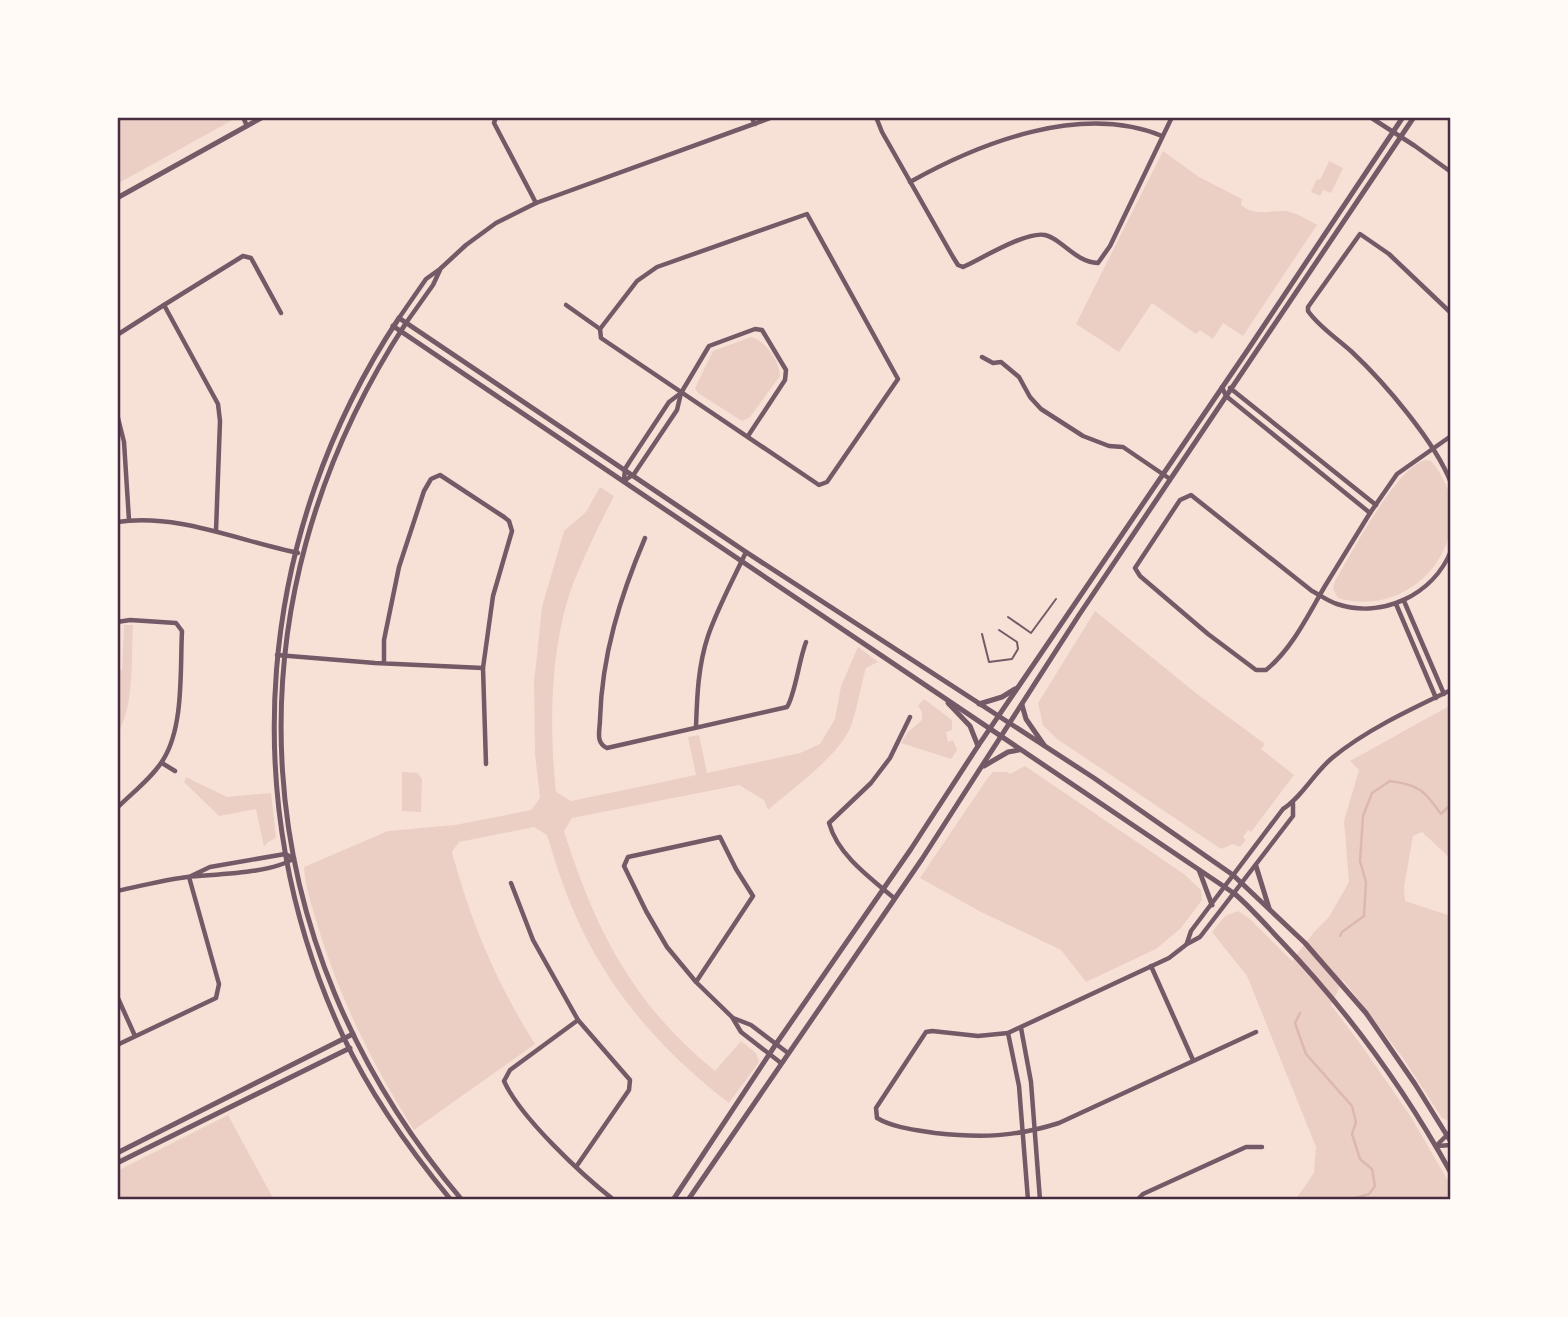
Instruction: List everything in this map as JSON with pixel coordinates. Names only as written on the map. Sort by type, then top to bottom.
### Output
[{"type":"street","points":[[243,117],[247,126]]},
{"type":"street","points":[[117,198],[263,117]]},
{"type":"street","points":[[496,117],[494,123],[536,203]]},
{"type":"street","points":[[751,117],[755,124]]},
{"type":"street","points":[[451,1200],[392,1121],[344,1038],[312,957],[286,863],[274,740],[277,655],[294,552],[310,497],[331,442],[358,387],[394,326],[426,279],[459,250],[492,225],[536,203],[773,117]]},
{"type":"street","points":[[876,117],[953,257],[958,265],[963,267],[1001,248],[1037,235],[1047,235],[1088,263],[1098,263],[1110,246],[1172,117]]},
{"type":"street","points":[[1370,117],[1451,172]]},
{"type":"street","points":[[673,1200],[1403,117]]},
{"type":"street","points":[[688,1200],[982,767],[1170,479],[1414,117]]},
{"type":"street","points":[[911,182],[955,159],[1047,128],[1076,124],[1113,124],[1132,126],[1162,136]]},
{"type":"street","points":[[807,214],[898,379],[827,482],[819,485],[601,338],[600,329],[638,281],[657,267],[807,214]]},
{"type":"street","points":[[1451,313],[1389,254],[1363,234],[1357,235],[1308,307],[1308,311],[1370,371],[1432,448],[1451,483]]},
{"type":"street","points":[[117,335],[243,256],[251,258],[281,313]]},
{"type":"street","points":[[440,269],[433,285],[371,380],[340,442],[319,497],[303,554],[285,655],[282,754],[287,818],[294,858],[320,954],[353,1034],[402,1121],[462,1200]]},
{"type":"street","points":[[164,305],[218,404],[220,421],[216,531]]},
{"type":"street","points":[[566,305],[600,329]]},
{"type":"street","points":[[399,318],[747,552],[1046,748],[1242,883],[1305,943],[1366,1013],[1448,1132],[1451,1143],[1436,1146]]},
{"type":"street","points":[[394,326],[939,693],[1019,750],[1226,886],[1316,979],[1379,1057],[1451,1173]]},
{"type":"street","points":[[624,481],[634,474],[677,410],[681,393],[709,346],[755,329],[762,330],[786,370],[785,380],[748,436]]},
{"type":"street","points":[[982,357],[993,363],[1001,362],[1019,377],[1030,397],[1041,409],[1083,436],[1109,446],[1123,447],[1170,479]]},
{"type":"street","points":[[1222,387],[1231,388],[1376,505]]},
{"type":"street","points":[[1222,387],[1226,396],[1370,513]]},
{"type":"street","points":[[624,481],[625,469],[670,402],[681,393]]},
{"type":"street","points":[[117,414],[124,442],[129,520]]},
{"type":"street","points":[[1451,436],[1397,474],[1370,513],[1320,595],[1279,658],[1266,670],[1256,670],[1208,634],[1136,572],[1136,566],[1180,500],[1193,495],[1279,566],[1320,595],[1338,604],[1377,608],[1404,601],[1437,576],[1451,551]]},
{"type":"street","points":[[384,663],[384,640],[399,567],[424,491],[431,479],[440,475],[504,517],[509,521],[512,531],[496,585],[483,668],[486,764]]},
{"type":"street","points":[[117,522],[159,522],[216,531],[303,554]]},
{"type":"street","points":[[645,538],[628,578],[612,628],[601,690],[599,740],[607,748],[788,707],[806,642]]},
{"type":"street","points":[[696,728],[697,694],[705,646],[727,590],[747,552]]},
{"type":"street","points":[[1404,601],[1444,694]]},
{"type":"street","points":[[1396,604],[1436,698]]},
{"type":"street","points":[[117,622],[130,620],[176,623],[182,631],[174,732],[162,762],[117,808]]},
{"type":"street","points":[[277,655],[483,668]]},
{"type":"street","points":[[979,705],[1002,697],[1017,687]]},
{"type":"street","points":[[1187,944],[1191,931],[1283,809],[1293,803],[1319,769],[1345,748],[1451,690]]},
{"type":"street","points":[[939,693],[970,726],[978,746]]},
{"type":"street","points":[[1022,705],[1026,719],[1046,748]]},
{"type":"street","points":[[894,898],[857,867],[834,838],[829,822],[871,783],[890,758],[910,717]]},
{"type":"street","points":[[982,767],[1019,750]]},
{"type":"street","points":[[162,762],[175,771]]},
{"type":"street","points":[[1256,1031],[1059,1123],[1023,1132],[976,1138],[920,1131],[877,1118],[876,1108],[926,1032],[988,1037],[1009,1033],[1168,958],[1200,937],[1293,816],[1293,803]]},
{"type":"street","points":[[696,982],[753,896],[720,837],[628,857],[624,866],[667,947],[696,982],[732,1017],[741,1032],[781,1063]]},
{"type":"street","points":[[189,877],[210,867],[285,854],[294,858]]},
{"type":"street","points":[[117,891],[189,877],[211,877],[286,863],[294,858]]},
{"type":"street","points":[[1256,866],[1269,908]]},
{"type":"street","points":[[1197,867],[1207,886],[1212,905]]},
{"type":"street","points":[[117,1045],[216,998],[219,984],[189,877]]},
{"type":"street","points":[[511,883],[533,940],[578,1020],[629,1080],[629,1090],[576,1167]]},
{"type":"street","points":[[1151,966],[1194,1060]]},
{"type":"street","points":[[117,996],[135,1037]]},
{"type":"street","points":[[732,1017],[751,1025],[788,1053]]},
{"type":"street","points":[[578,1020],[510,1070],[504,1081],[522,1107],[576,1167],[614,1200]]},
{"type":"street","points":[[1021,1028],[1031,1082],[1040,1200]]},
{"type":"street","points":[[1009,1033],[1019,1086],[1028,1200]]},
{"type":"street","points":[[117,1153],[353,1034]]},
{"type":"street","points":[[117,1163],[358,1044]]},
{"type":"street","points":[[1436,1146],[1448,1132]]},
{"type":"street","points":[[1137,1200],[1143,1194],[1222,1157],[1246,1147],[1262,1147]]},
{"type":"lane","points":[[1008,617],[1031,633],[1056,599]]},
{"type":"lane","points":[[982,634],[989,662],[1012,659],[1018,649],[1017,642],[999,630]]},
{"type":"shaded area","points":[[117,117],[238,117],[117,184]]},
{"type":"shaded area","points":[[1163,151],[1199,177],[1242,199],[1241,205],[1246,209],[1257,212],[1289,212],[1317,225],[1243,336],[1223,323],[1213,339],[1200,330],[1196,334],[1152,303],[1119,352],[1076,324]]},
{"type":"shaded area","points":[[1329,161],[1343,168],[1331,193],[1323,190],[1320,196],[1311,192]]},
{"type":"shaded area","points":[[751,337],[771,352],[780,376],[750,417],[742,421],[698,393],[695,388],[713,351]]},
{"type":"shaded area","points":[[1425,460],[1431,461],[1446,486],[1452,513],[1448,539],[1437,562],[1419,582],[1395,596],[1368,602],[1338,598],[1333,589],[1335,581],[1375,513],[1401,479]]},
{"type":"shaded area","points":[[600,487],[614,496],[573,584],[565,608],[556,660],[552,741],[556,792],[571,801],[696,775],[688,737],[699,735],[707,773],[800,753],[820,744],[835,719],[841,686],[858,647],[878,662],[866,668],[851,726],[837,748],[768,810],[764,800],[739,785],[572,818],[564,831],[589,901],[604,933],[639,992],[661,1019],[686,1046],[715,1071],[741,1041],[756,1053],[759,1062],[729,1103],[659,1040],[620,993],[587,940],[574,912],[547,835],[534,827],[459,842],[452,852],[486,951],[508,998],[535,1044],[414,1130],[372,1058],[337,983],[319,930],[304,867],[388,831],[455,825],[531,810],[540,798],[535,754],[534,683],[542,607],[564,531],[586,512]]},
{"type":"shaded area","points":[[1095,611],[1197,694],[1265,744],[1261,749],[1294,775],[1251,832],[1248,830],[1243,837],[1246,840],[1240,847],[1233,844],[1221,849],[1057,739],[1043,725],[1038,703]]},
{"type":"shaded area","points":[[124,625],[133,625],[131,682],[127,710],[117,734],[117,672],[122,670]]},
{"type":"shaded area","points":[[924,699],[952,720],[952,730],[946,732],[948,742],[953,740],[957,750],[951,759],[901,743],[908,732],[922,720],[922,712],[918,706]]},
{"type":"shaded area","points":[[1451,705],[1451,859],[1422,832],[1413,836],[1404,887],[1405,901],[1451,916],[1451,1122],[1442,1118],[1403,1058],[1343,980],[1331,1005],[1411,1117],[1451,1186],[1451,1200],[1295,1200],[1314,1173],[1316,1147],[1247,976],[1212,932],[1225,916],[1238,911],[1250,919],[1292,961],[1329,917],[1349,882],[1344,821],[1359,770],[1350,761]]},
{"type":"shaded area","points":[[1025,766],[1184,874],[1201,890],[1202,900],[1181,928],[1156,949],[1086,982],[1061,950],[979,911],[920,878],[993,772],[1010,774]]},
{"type":"shaded area","points":[[402,772],[418,773],[422,779],[421,812],[402,811]]},
{"type":"shaded area","points":[[186,777],[227,797],[271,793],[276,838],[264,847],[256,809],[219,816],[184,782]]},
{"type":"shaded area","points":[[228,1115],[274,1200],[117,1200],[117,1171]]},
{"type":"waterway","points":[[1340,936],[1364,916],[1366,882],[1360,861],[1363,816],[1372,793],[1390,781],[1408,784],[1420,790],[1441,814],[1451,804]]},
{"type":"waterway","points":[[1300,1013],[1295,1023],[1306,1054],[1352,1106],[1356,1122],[1352,1134],[1360,1159],[1372,1169],[1375,1186],[1369,1194],[1349,1200]]}]
